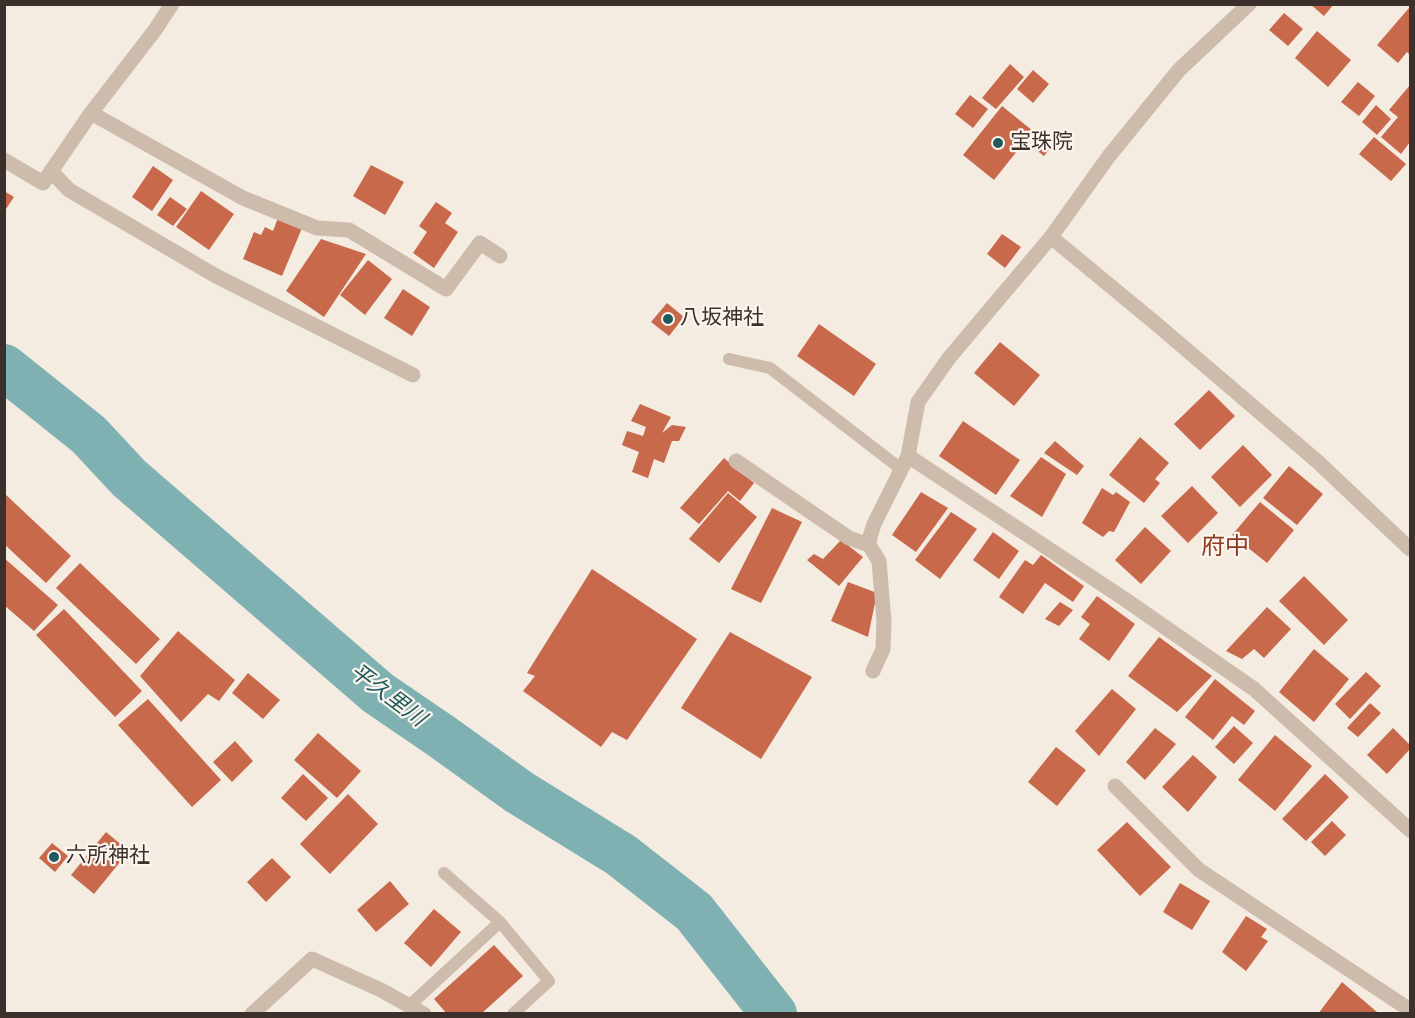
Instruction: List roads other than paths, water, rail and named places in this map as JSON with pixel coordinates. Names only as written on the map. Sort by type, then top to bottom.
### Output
[{"type":"street","points":[[4,160],[43,183],[91,113],[155,30],[172,4]]},
{"type":"street","points":[[869,545],[874,524],[904,462],[918,402],[949,358],[1051,237],[1109,156],[1179,70],[1249,4]]},
{"type":"street","points":[[91,113],[243,198],[317,228],[349,230],[446,289],[480,243],[500,256]]},
{"type":"street","points":[[51,171],[69,190],[216,276],[413,375]]},
{"type":"street","points":[[1051,237],[1317,462],[1410,549]]},
{"type":"street","points":[[735,461],[849,538],[869,545],[879,561],[884,621],[882,649],[873,671]]},
{"type":"street","points":[[904,462],[1123,598],[1254,689],[1410,830]]},
{"type":"street","points":[[1116,786],[1199,870],[1410,1010]]},
{"type":"street","points":[[252,1014],[312,959],[381,990],[424,1014]]},
{"type":"lane","points":[[729,359],[770,368],[904,462]]},
{"type":"lane","points":[[444,873],[500,922],[549,981],[513,1014]]},
{"type":"lane","points":[[409,1006],[500,922]]},
{"type":"waterway","name":"平久里川","points":[[4,367],[89,435],[129,478],[378,693],[519,792],[621,855],[694,912],[774,1014]]},
{"type":"place","name":"宝珠院","points":[[998,143]]},
{"type":"place","name":"八坂神社","points":[[668,319]]},
{"type":"place","name":"六所神社","points":[[54,857]]},
{"type":"district","name":"府中","points":[[1225,548]]}]
